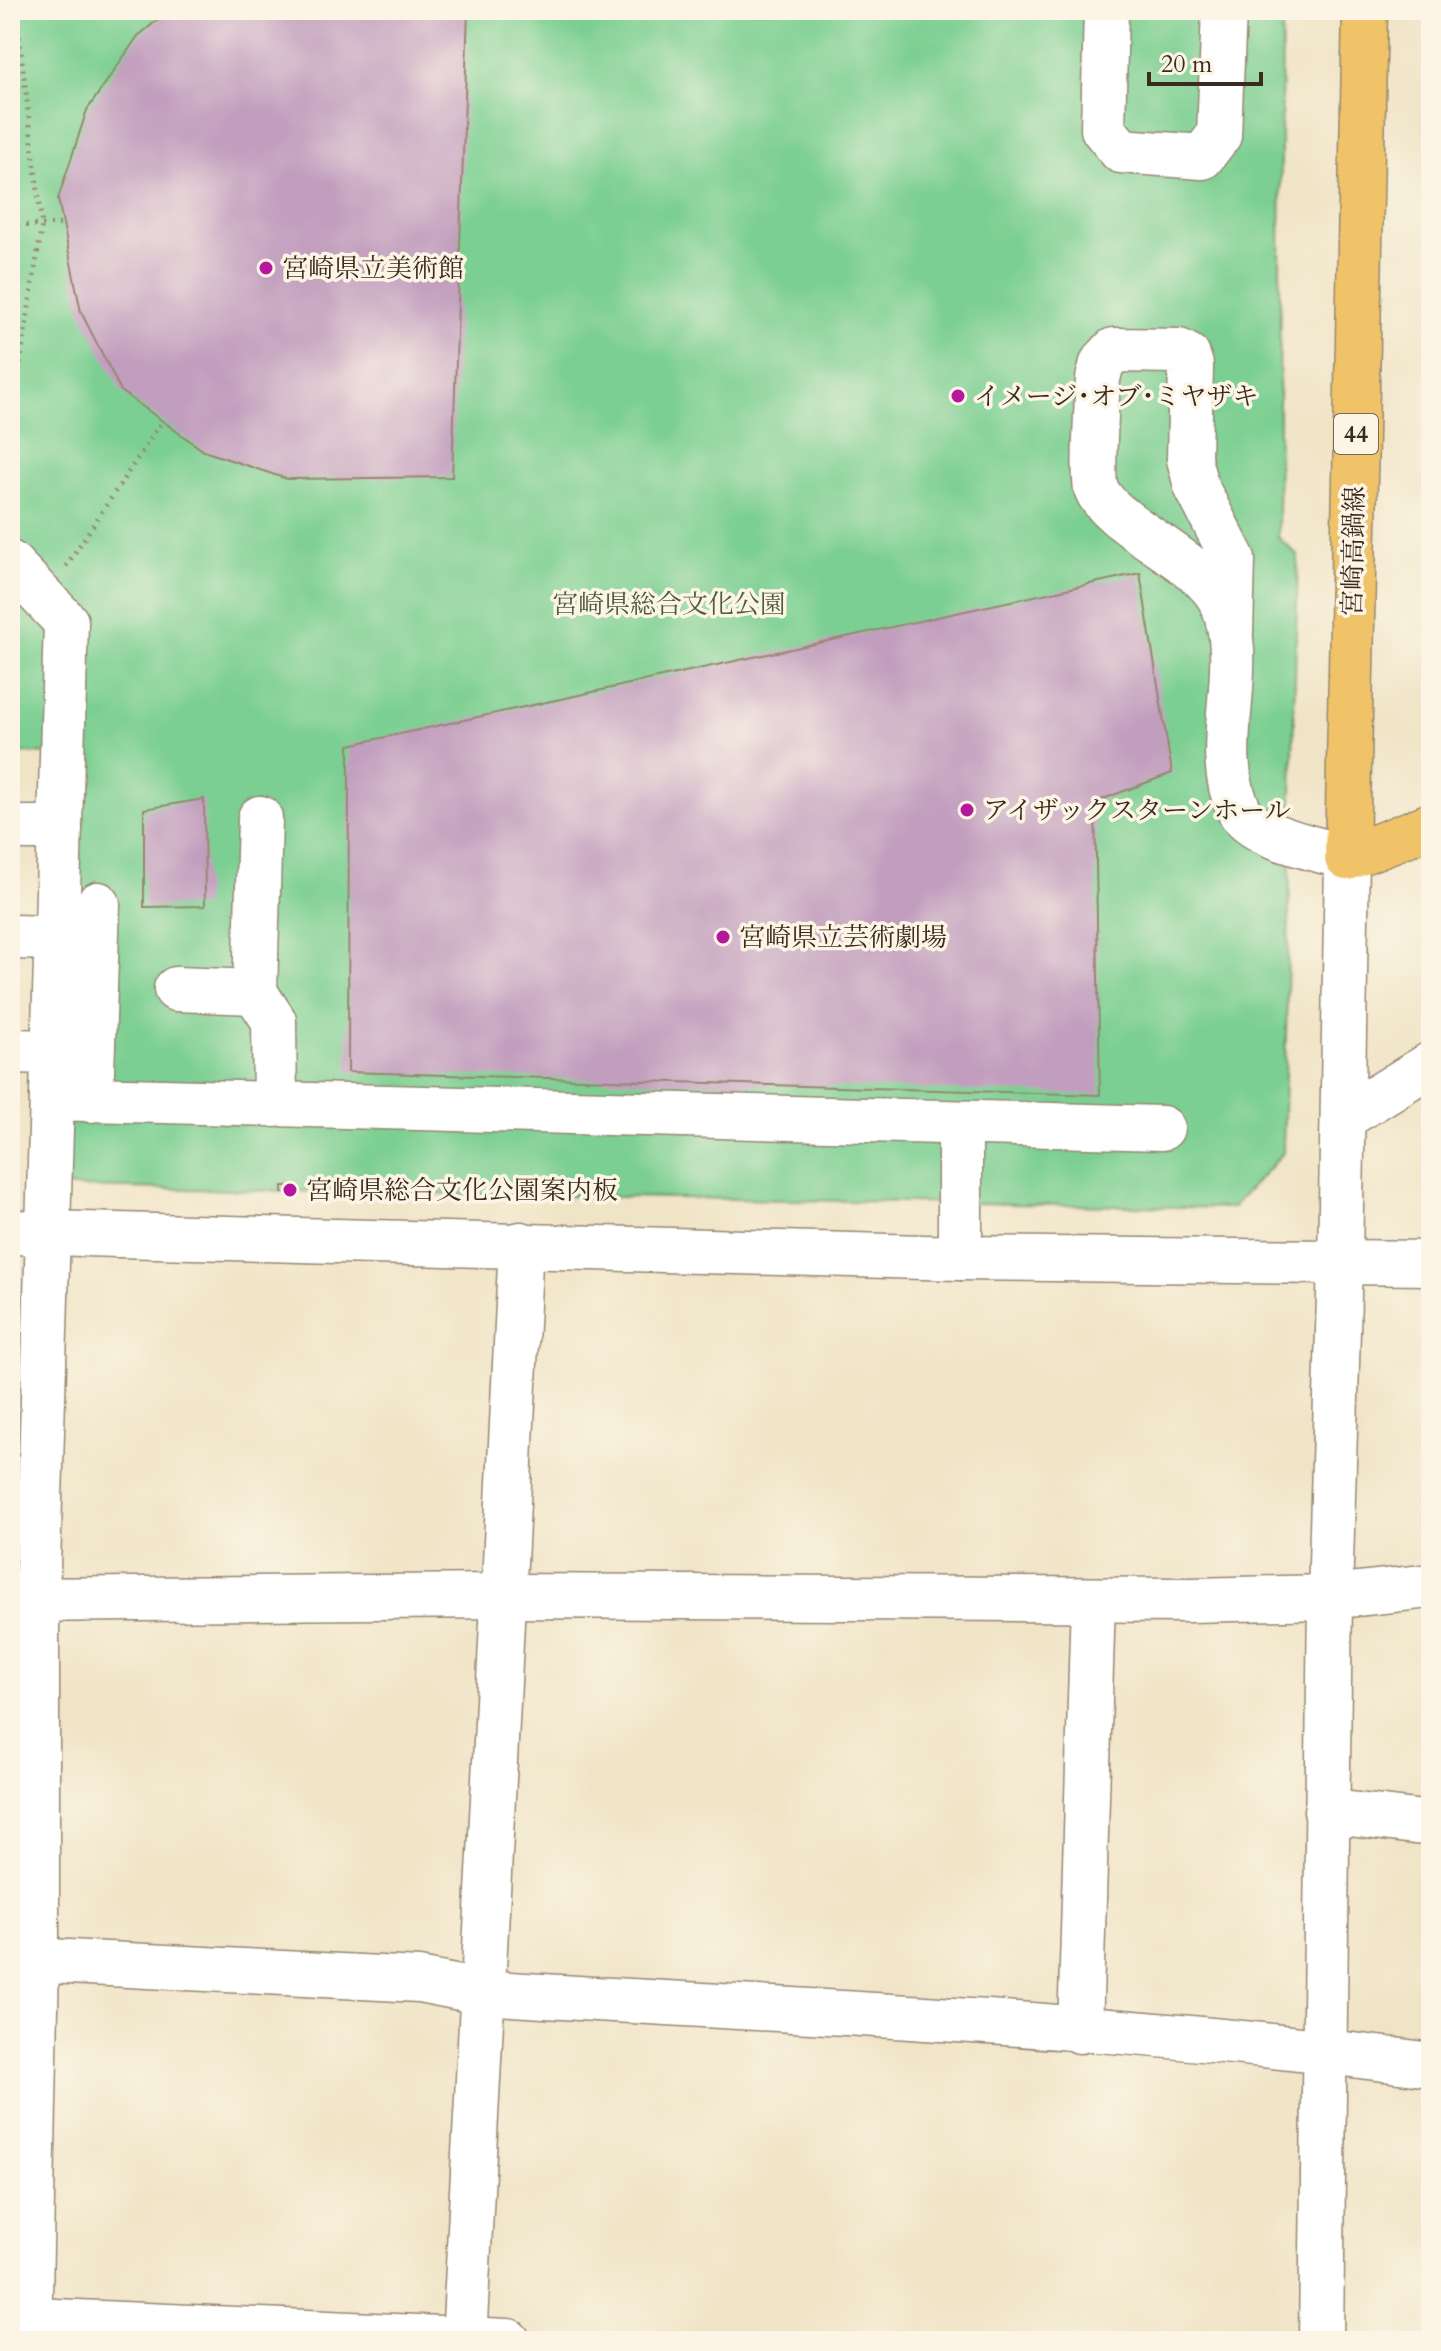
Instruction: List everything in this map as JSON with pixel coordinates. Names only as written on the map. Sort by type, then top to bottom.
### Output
[{"type":"main road","name":"宮崎高鍋線","points":[[1347,858],[1365,10]]},
{"type":"main road","points":[[1347,858],[1431,825]]},
{"type":"street","points":[[1106,10],[1103,129],[1121,151],[1202,157],[1219,135],[1224,10]]},
{"type":"street","points":[[1231,632],[1220,599],[1208,584],[1159,542],[1118,515],[1096,488],[1098,379],[1102,363],[1114,350],[1179,351],[1188,356],[1191,365],[1189,459],[1196,486],[1233,559],[1229,775],[1239,811],[1253,828],[1347,858],[1326,1811],[1321,2341]]},
{"type":"street","points":[[10,563],[66,622],[53,1052],[72,1099]]},
{"type":"street","points":[[260,818],[255,992],[274,1021],[275,1105]]},
{"type":"street","points":[[10,828],[60,828]]},
{"type":"street","points":[[98,904],[72,1099],[28,1233],[23,2327],[508,2341]]},
{"type":"street","points":[[10,937],[56,938]]},
{"type":"street","points":[[176,989],[255,992]]},
{"type":"street","points":[[10,1051],[53,1052]]},
{"type":"street","points":[[1343,1118],[1431,1064]]},
{"type":"street","points":[[72,1099],[1162,1128]]},
{"type":"street","points":[[960,1123],[960,1258]]},
{"type":"street","points":[[28,1233],[960,1258],[1431,1263]]},
{"type":"street","points":[[464,2340],[480,1992],[506,1596],[521,1244]]},
{"type":"street","points":[[24,1601],[506,1596],[1093,1600],[1330,1597],[1431,1586]]},
{"type":"street","points":[[1080,2031],[1093,1600]]},
{"type":"street","points":[[1326,1811],[1431,1824]]},
{"type":"street","points":[[23,1960],[419,1980],[480,1992],[1080,2031],[1325,2051],[1431,2065]]},
{"type":"path","points":[[10,427],[42,225],[16,10]]},
{"type":"path","points":[[10,226],[64,224]]},
{"type":"path","points":[[43,600],[162,421]]},
{"type":"green space","name":"宮崎県総合文化公園","points":[[10,10],[1282,10],[1278,537],[1298,556],[1283,1153],[1232,1208],[68,1187],[74,754],[10,753]]},
{"type":"building","name":"宮崎県立美術館","points":[[170,10],[468,10],[452,477],[287,479],[204,451],[121,391],[81,312],[58,199],[87,110],[138,36]]},
{"type":"building","name":"宮崎県立芸術劇場","points":[[1140,573],[1172,773],[1095,802],[1100,1095],[348,1072],[349,745]]},
{"type":"building","points":[[204,799],[205,906],[144,907],[144,809]]},
{"type":"building","name":"宮崎県総合文化公園案内板","points":[[283,1186],[297,1187],[297,1193],[282,1193]]},
{"type":"place","name":"宮崎県立美術館","points":[[266,268]]},
{"type":"place","name":"イメージ･オブ･ミヤザキ","points":[[958,396]]},
{"type":"place","name":"アイザックスターンホール","points":[[967,810]]},
{"type":"place","name":"宮崎県立芸術劇場","points":[[723,937]]},
{"type":"place","name":"宮崎県総合文化公園案内板","points":[[290,1190]]}]
